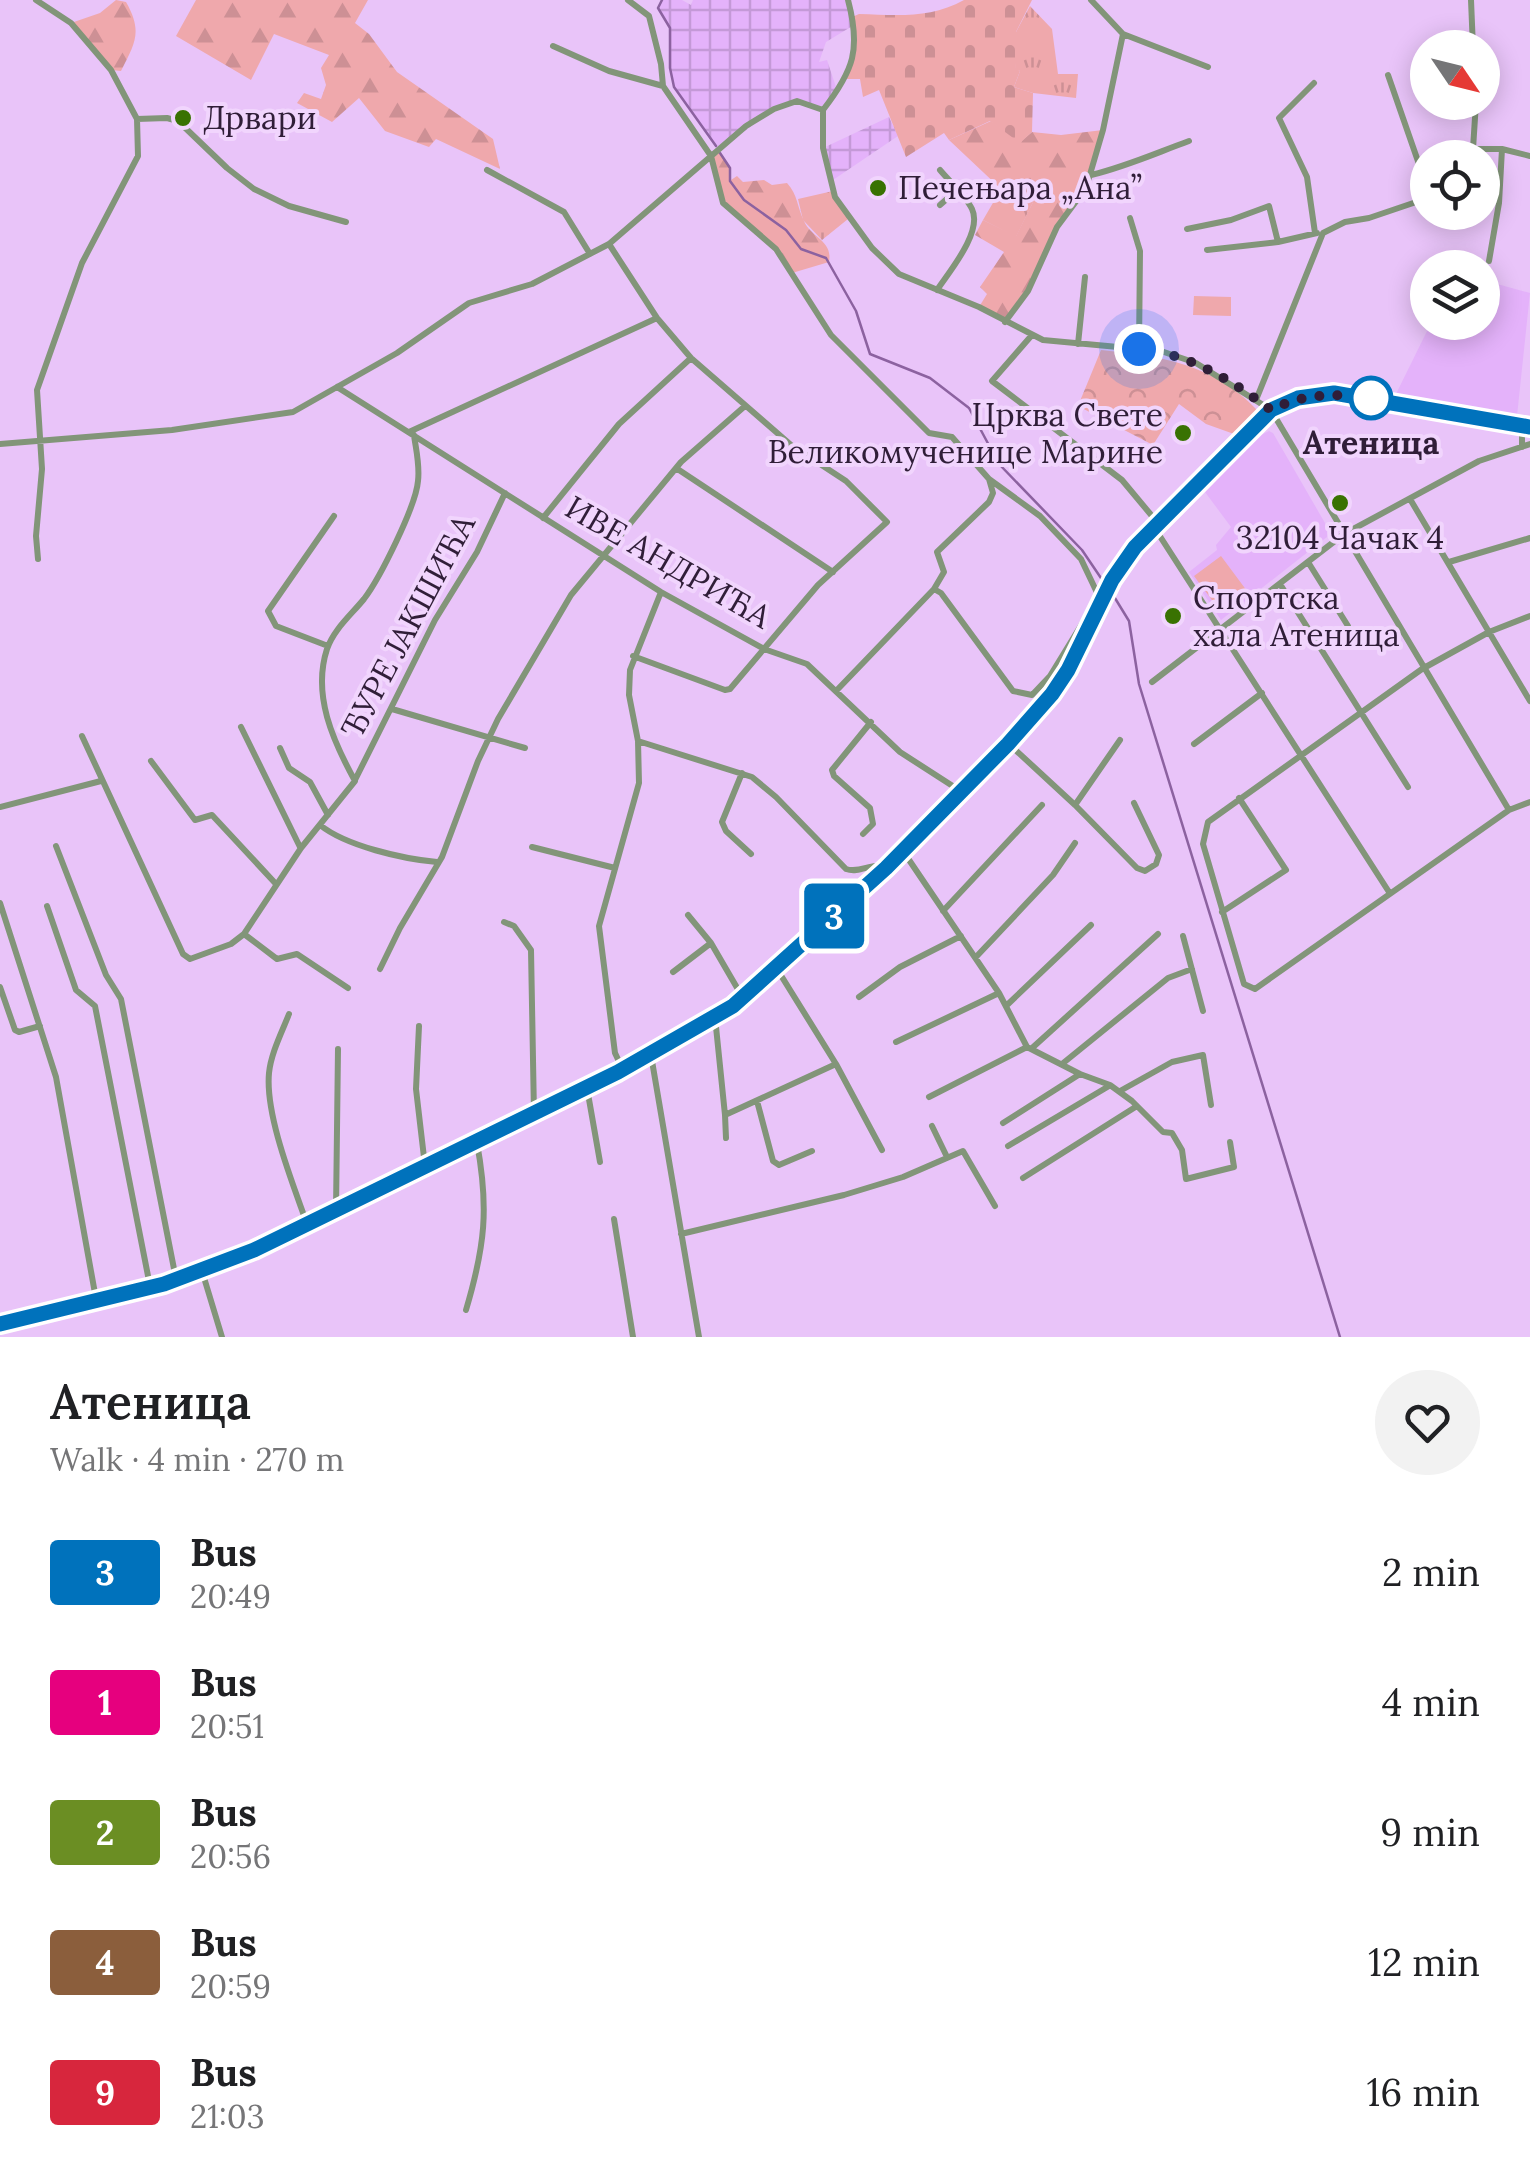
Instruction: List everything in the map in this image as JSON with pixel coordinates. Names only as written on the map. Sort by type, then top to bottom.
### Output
[{"type":"main road","points":[[0,1324],[176,1280],[254,1250],[623,1070],[743,998],[886,868],[1008,744],[1052,694],[1112,580],[1155,524],[1271,410],[1298,398],[1334,393],[1526,427]]},
{"type":"street","points":[[36,0],[72,24],[111,70],[137,119],[138,156],[82,263],[37,390],[42,469],[36,536],[38,559]]},
{"type":"street","points":[[628,0],[649,16],[662,64],[663,86],[710,156],[724,203],[776,249],[831,334],[929,433],[952,437],[989,479],[1040,516],[1081,559],[1100,603],[1088,614],[1042,688],[1032,695],[1014,691],[941,593],[934,590]]},
{"type":"street","points":[[848,0],[856,37],[854,57],[823,110],[826,167],[835,197],[848,219],[894,270],[980,306],[1032,335],[1058,343],[1161,351],[1196,363],[1271,410],[1508,810]]},
{"type":"street","points":[[1090,0],[1123,34],[1208,67]]},
{"type":"street","points":[[1471,0],[1472,30]]},
{"type":"street","points":[[1006,322],[1028,291],[1057,227],[1079,201],[1091,175],[1123,34]]},
{"type":"street","points":[[553,46],[609,71],[663,86]]},
{"type":"street","points":[[1388,75],[1411,140]]},
{"type":"street","points":[[1256,400],[1291,320],[1319,233],[1307,177],[1279,118],[1314,83]]},
{"type":"street","points":[[0,444],[172,430],[292,412],[397,354],[469,303],[532,284],[609,244],[746,126],[790,101],[802,101],[823,110]]},
{"type":"street","points":[[137,119],[166,118],[178,122],[254,189],[290,206],[346,222]]},
{"type":"street","points":[[1091,175],[1126,167],[1144,156],[1189,141]]},
{"type":"street","points":[[1491,250],[1500,203],[1502,150],[1530,156]]},
{"type":"street","points":[[487,170],[564,212],[590,254]]},
{"type":"street","points":[[937,290],[971,237],[973,213],[940,170]]},
{"type":"street","points":[[940,204],[957,190]]},
{"type":"street","points":[[1208,250],[1319,233],[1410,204]]},
{"type":"street","points":[[1187,228],[1231,220],[1269,206],[1278,242]]},
{"type":"street","points":[[1130,218],[1140,251],[1139,349]]},
{"type":"street","points":[[609,244],[657,318],[691,358],[791,446],[846,481],[887,522],[833,572],[725,690],[633,656]]},
{"type":"street","points":[[1078,344],[1085,277]]},
{"type":"street","points":[[355,781],[340,753],[324,705],[328,646],[378,578],[416,492],[418,462],[412,433],[657,318]]},
{"type":"street","points":[[1032,335],[992,380],[1122,480],[1155,524],[1389,892]]},
{"type":"street","points":[[543,518],[618,424],[691,358]]},
{"type":"street","name":"ИВЕ АНДРИЋА","points":[[337,387],[661,592],[764,649],[807,664],[900,752],[963,792]]},
{"type":"street","points":[[380,969],[442,857],[489,737],[571,595],[676,468],[745,406]]},
{"type":"street","points":[[1152,682],[1344,534],[1479,461],[1526,446],[1526,427]]},
{"type":"street","points":[[676,468],[833,572]]},
{"type":"street","points":[[837,690],[934,590],[944,572],[937,552],[989,502],[993,493],[989,479]]},
{"type":"street","name":"ЂУРЕ ЈАКШИЋА","points":[[244,934],[300,848],[355,781],[435,620],[477,552],[506,494]]},
{"type":"street","points":[[1410,499],[1530,701]]},
{"type":"street","points":[[328,646],[276,626],[268,612],[334,516]]},
{"type":"street","points":[[1448,562],[1530,538]]},
{"type":"street","points":[[1308,562],[1348,626]]},
{"type":"street","points":[[1280,584],[1408,786]]},
{"type":"street","points":[[623,1070],[616,1053],[598,936],[640,783],[638,741],[629,694],[633,656],[661,592]]},
{"type":"street","points":[[1530,616],[1489,632],[1422,669],[1208,822],[1203,835],[1238,970],[1250,989],[1255,989],[1508,810],[1530,802]]},
{"type":"street","points":[[1194,744],[1262,692]]},
{"type":"street","points":[[392,709],[525,748]]},
{"type":"street","points":[[864,834],[874,824],[872,812],[832,772],[871,722]]},
{"type":"street","points":[[242,727],[300,848]]},
{"type":"street","points":[[82,736],[183,954],[190,959],[231,944],[244,934],[277,959],[297,954],[348,988]]},
{"type":"street","points":[[1075,805],[1120,740]]},
{"type":"street","points":[[638,741],[742,772],[776,796],[846,870],[856,872],[880,865],[886,868]]},
{"type":"street","points":[[1008,744],[1136,868],[1145,871],[1156,864],[1160,855],[1134,803]]},
{"type":"street","points":[[280,748],[289,768],[315,789],[328,815]]},
{"type":"street","points":[[150,761],[194,820],[212,814],[276,884]]},
{"type":"street","points":[[742,772],[722,822],[728,834],[751,854]]},
{"type":"street","points":[[0,807],[101,781]]},
{"type":"street","points":[[1222,912],[1286,870],[1240,798]]},
{"type":"street","points":[[943,911],[1042,805]]},
{"type":"street","points":[[320,825],[346,841],[436,862]]},
{"type":"street","points":[[976,957],[1053,876],[1075,844]]},
{"type":"street","points":[[56,846],[120,1000],[176,1280]]},
{"type":"street","points":[[532,847],[615,868]]},
{"type":"street","points":[[904,850],[999,993],[1029,1048],[1110,1085],[1162,1132],[1172,1133],[1178,1140],[1186,1178],[1234,1167],[1230,1142]]},
{"type":"street","points":[[0,903],[62,1104],[96,1301]]},
{"type":"street","points":[[47,906],[76,990],[95,1006],[150,1287]]},
{"type":"street","points":[[688,915],[711,943],[743,998]]},
{"type":"street","points":[[504,922],[514,926],[531,950],[534,1115]]},
{"type":"street","points":[[1006,1006],[1091,924]]},
{"type":"street","points":[[929,1098],[1029,1048],[1158,934]]},
{"type":"street","points":[[859,997],[900,967],[961,936]]},
{"type":"street","points":[[1183,936],[1203,1011]]},
{"type":"street","points":[[673,972],[711,943]]},
{"type":"street","points":[[777,969],[836,1064],[882,1150]]},
{"type":"street","points":[[1062,1064],[1168,978],[1192,969]]},
{"type":"street","points":[[0,987],[15,1030],[40,1026]]},
{"type":"street","points":[[896,1042],[999,993]]},
{"type":"street","points":[[290,1014],[269,1072],[270,1093],[285,1162],[307,1224]]},
{"type":"street","points":[[715,1018],[726,1138]]},
{"type":"street","points":[[419,1026],[416,1089],[425,1168]]},
{"type":"street","points":[[336,1210],[338,1049]]},
{"type":"street","points":[[650,1055],[699,1337]]},
{"type":"street","points":[[1120,1091],[1172,1062],[1203,1055],[1210,1106]]},
{"type":"street","points":[[725,1116],[836,1064]]},
{"type":"street","points":[[1003,1123],[1080,1074]]},
{"type":"street","points":[[1008,1146],[1110,1085]]},
{"type":"street","points":[[588,1088],[600,1162]]},
{"type":"street","points":[[756,1101],[772,1161],[779,1164],[812,1151]]},
{"type":"street","points":[[1023,1178],[1137,1106]]},
{"type":"street","points":[[932,1126],[948,1157]]},
{"type":"street","points":[[466,1310],[482,1258],[485,1214],[486,1188],[477,1143]]},
{"type":"street","points":[[681,1234],[903,1177],[963,1151],[995,1206]]},
{"type":"street","points":[[614,1219],[633,1337]]},
{"type":"street","points":[[202,1271],[222,1337]]},
{"type":"shaded area","points":[[662,0],[682,0],[691,5],[693,0],[848,0],[854,25],[826,42],[819,62],[827,60],[837,90],[823,110],[802,101],[774,109],[718,151],[674,87],[670,28],[658,8]]},
{"type":"shaded area","points":[[889,117],[898,136],[830,182],[823,148]]},
{"type":"shaded area","points":[[1500,285],[1530,293],[1517,416],[1396,394],[1423,340],[1500,340]]},
{"type":"shaded area","points":[[1269,431],[1329,530],[1327,537],[1221,620],[1189,572],[1217,550],[1216,545],[1231,527],[1205,492],[1257,437]]},
{"type":"green space","points":[[116,0],[126,2],[136,30],[121,71],[111,70],[71,23],[100,13]]},
{"type":"green space","points":[[196,0],[368,0],[355,23],[369,34],[397,72],[493,139],[500,169],[436,139],[429,147],[385,131],[359,98],[332,122],[297,103],[304,93],[321,99],[326,85],[321,68],[329,55],[274,34],[251,80],[176,36]]},
{"type":"green space","points":[[964,0],[1032,0],[1016,32],[1019,49],[1015,68],[1020,71],[1014,87],[1033,93],[1032,132],[1020,143],[990,121],[949,140],[944,133],[906,157],[879,90],[863,97],[860,79],[844,79],[852,65],[852,17],[926,13]]},
{"type":"green space","points":[[1030,6],[1052,29],[1058,74],[1078,74],[1076,98],[1014,87],[1020,71],[1015,69],[1016,32]]},
{"type":"green space","points":[[991,121],[1020,142],[1032,132],[1061,135],[1103,130],[1091,175],[1057,227],[1028,291],[1005,322],[979,307],[987,294],[980,287],[1004,252],[975,235],[983,220],[1016,236],[1037,194],[1001,189],[949,140]]},
{"type":"green space","points":[[718,151],[730,168],[731,180],[737,176],[743,182],[787,183],[807,227],[828,249],[829,262],[792,273],[776,249],[723,203],[711,156]]},
{"type":"green space","points":[[1001,189],[1037,194],[1016,237],[983,220]]},
{"type":"green space","points":[[833,191],[848,219],[822,240],[803,220],[798,199]]},
{"type":"green space","points":[[1194,296],[1231,297],[1231,316],[1193,315]]},
{"type":"green space","points":[[1101,350],[1165,359],[1205,372],[1257,410],[1234,434],[1206,424],[1179,404],[1153,445],[1078,406]]},
{"type":"green space","points":[[1221,556],[1247,591],[1220,611],[1194,576]]},
{"type":"waterway","points":[[662,0],[658,8],[670,28],[674,87],[716,146]]},
{"type":"waterway","points":[[720,153],[730,168],[730,181],[744,200],[786,230],[801,249],[826,258],[856,311],[870,354],[930,378],[969,408],[999,464],[1082,550],[1105,584]]},
{"type":"waterway","points":[[1110,590],[1129,621],[1139,684],[1340,1337]]},
{"type":"bus line","name":"3","points":[[0,1324],[164,1284],[254,1250],[644,1059],[733,1006],[942,815],[1008,744],[1068,670],[1112,580],[1135,547],[1271,410],[1298,398],[1334,393],[1530,427]]},
{"type":"place","name":"Дрвари","points":[[183,118]]},
{"type":"place","name":"Печењара „Ана”","points":[[878,188]]},
{"type":"place","name":"Атеница","points":[[1371,398]]},
{"type":"place","name":"Црква Свете Великомученице Марине","points":[[1183,433]]},
{"type":"place","name":"32104 Чачак 4","points":[[1340,503]]},
{"type":"place","name":"Спортска хала Атеница","points":[[1173,616]]},
{"type":"route","points":[[1139,349],[1161,351],[1210,369],[1271,410],[1298,398],[1334,393],[1388,401],[1371,398]]}]
